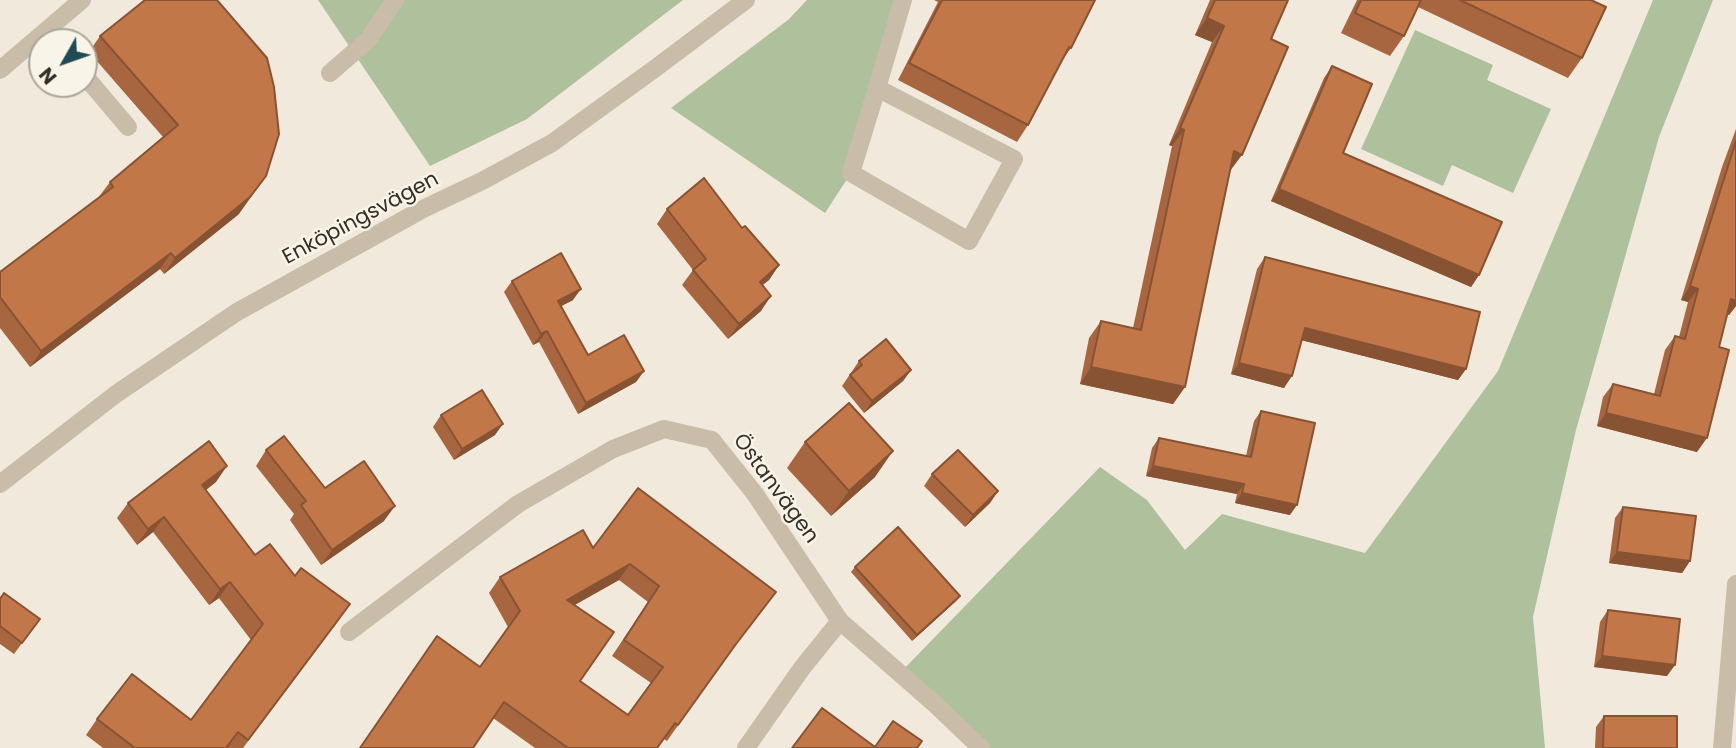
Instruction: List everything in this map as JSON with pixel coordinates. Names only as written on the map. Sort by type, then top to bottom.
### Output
[{"type":"street","points":[[57,28],[82,0]]},
{"type":"street","points":[[330,73],[368,40],[395,0]]},
{"type":"street","name":"Enköpingsvägen","points":[[0,484],[116,394],[237,312],[425,208],[552,143],[746,0]]},
{"type":"street","points":[[877,88],[1014,159],[970,241],[851,173],[877,88],[904,0]]},
{"type":"street","points":[[0,70],[28,51]]},
{"type":"street","points":[[98,92],[128,127]]},
{"type":"street","name":"Östanvägen","points":[[349,632],[518,504],[613,449],[664,429],[712,440],[755,494],[840,621],[981,748]]},
{"type":"street","points":[[1722,748],[1736,595]]},
{"type":"street","points":[[746,748],[802,668],[840,621]]},
{"type":"green space","points":[[318,0],[683,0],[527,119],[430,166]]},
{"type":"green space","points":[[807,0],[903,0],[851,173],[825,213],[671,108],[788,20]]},
{"type":"green space","points":[[1653,0],[1713,0],[1659,137],[1576,430],[1533,617],[1545,748],[981,748],[900,673],[1100,467],[1147,500],[1185,550],[1222,514],[1365,553],[1498,371]]},
{"type":"green space","points":[[1415,30],[1493,65],[1487,80],[1551,109],[1513,193],[1452,165],[1443,186],[1361,149]]},
{"type":"building","points":[[145,0],[217,0],[267,58],[274,87],[279,134],[266,176],[250,197],[175,258],[171,253],[41,351],[0,297],[0,272],[113,187],[110,182],[178,125],[100,36]]},
{"type":"building","points":[[942,0],[1095,0],[1028,125],[909,63]]},
{"type":"building","points":[[1215,0],[1288,0],[1271,39],[1288,47],[1242,155],[1234,151],[1185,387],[1091,367],[1101,321],[1141,330],[1184,130],[1180,128],[1224,26],[1207,18]]},
{"type":"building","points":[[1361,0],[1421,0],[1404,36],[1355,13]]},
{"type":"building","points":[[1460,0],[1591,0],[1606,7],[1582,58]]},
{"type":"building","points":[[1332,66],[1372,84],[1343,153],[1502,222],[1479,275],[1279,189]]},
{"type":"building","points":[[1736,141],[1736,301],[1731,299],[1719,347],[1729,350],[1707,438],[1606,413],[1613,384],[1660,396],[1675,336],[1685,339],[1698,289],[1690,286]]},
{"type":"building","points":[[704,178],[742,228],[745,226],[779,265],[760,282],[771,296],[739,324],[693,270],[706,259],[667,209]]},
{"type":"building","points":[[561,253],[581,289],[558,301],[588,355],[624,335],[644,371],[586,403],[547,331],[541,334],[512,281]]},
{"type":"building","points":[[1265,257],[1480,312],[1466,369],[1305,328],[1292,376],[1239,363]]},
{"type":"building","points":[[886,339],[911,370],[872,401],[850,375],[862,365],[859,361]]},
{"type":"building","points":[[482,390],[503,424],[462,449],[441,415]]},
{"type":"building","points":[[849,403],[893,451],[849,491],[805,442]]},
{"type":"building","points":[[1261,411],[1315,423],[1297,505],[1242,493],[1244,484],[1153,466],[1159,438],[1251,457]]},
{"type":"building","points":[[284,436],[325,488],[364,461],[395,506],[332,550],[301,505],[306,501],[266,450]]},
{"type":"building","points":[[209,441],[227,466],[202,485],[255,555],[270,544],[295,576],[301,568],[350,604],[248,740],[238,732],[226,748],[135,748],[97,719],[132,674],[191,720],[263,624],[230,582],[220,589],[164,517],[148,529],[128,503]]},
{"type":"building","points":[[958,450],[998,491],[973,515],[932,474]]},
{"type":"building","points":[[638,488],[776,592],[678,725],[675,723],[657,748],[568,748],[504,702],[473,748],[360,748],[437,636],[480,667],[520,611],[500,577],[583,530],[593,548]],"holes":[[[630,564],[659,586],[624,640],[663,667],[628,715],[580,681],[614,632],[567,600]]]},
{"type":"building","points":[[1623,507],[1696,516],[1690,561],[1617,552]]},
{"type":"building","points":[[898,527],[960,596],[917,635],[855,567]]},
{"type":"building","points":[[4,593],[40,619],[22,643],[0,626],[0,599]]},
{"type":"building","points":[[1608,610],[1680,619],[1675,665],[1602,656]]},
{"type":"building","points":[[822,708],[875,747],[893,721],[922,741],[917,748],[792,748]]},
{"type":"building","points":[[1604,716],[1677,716],[1677,748],[1603,748]]}]
